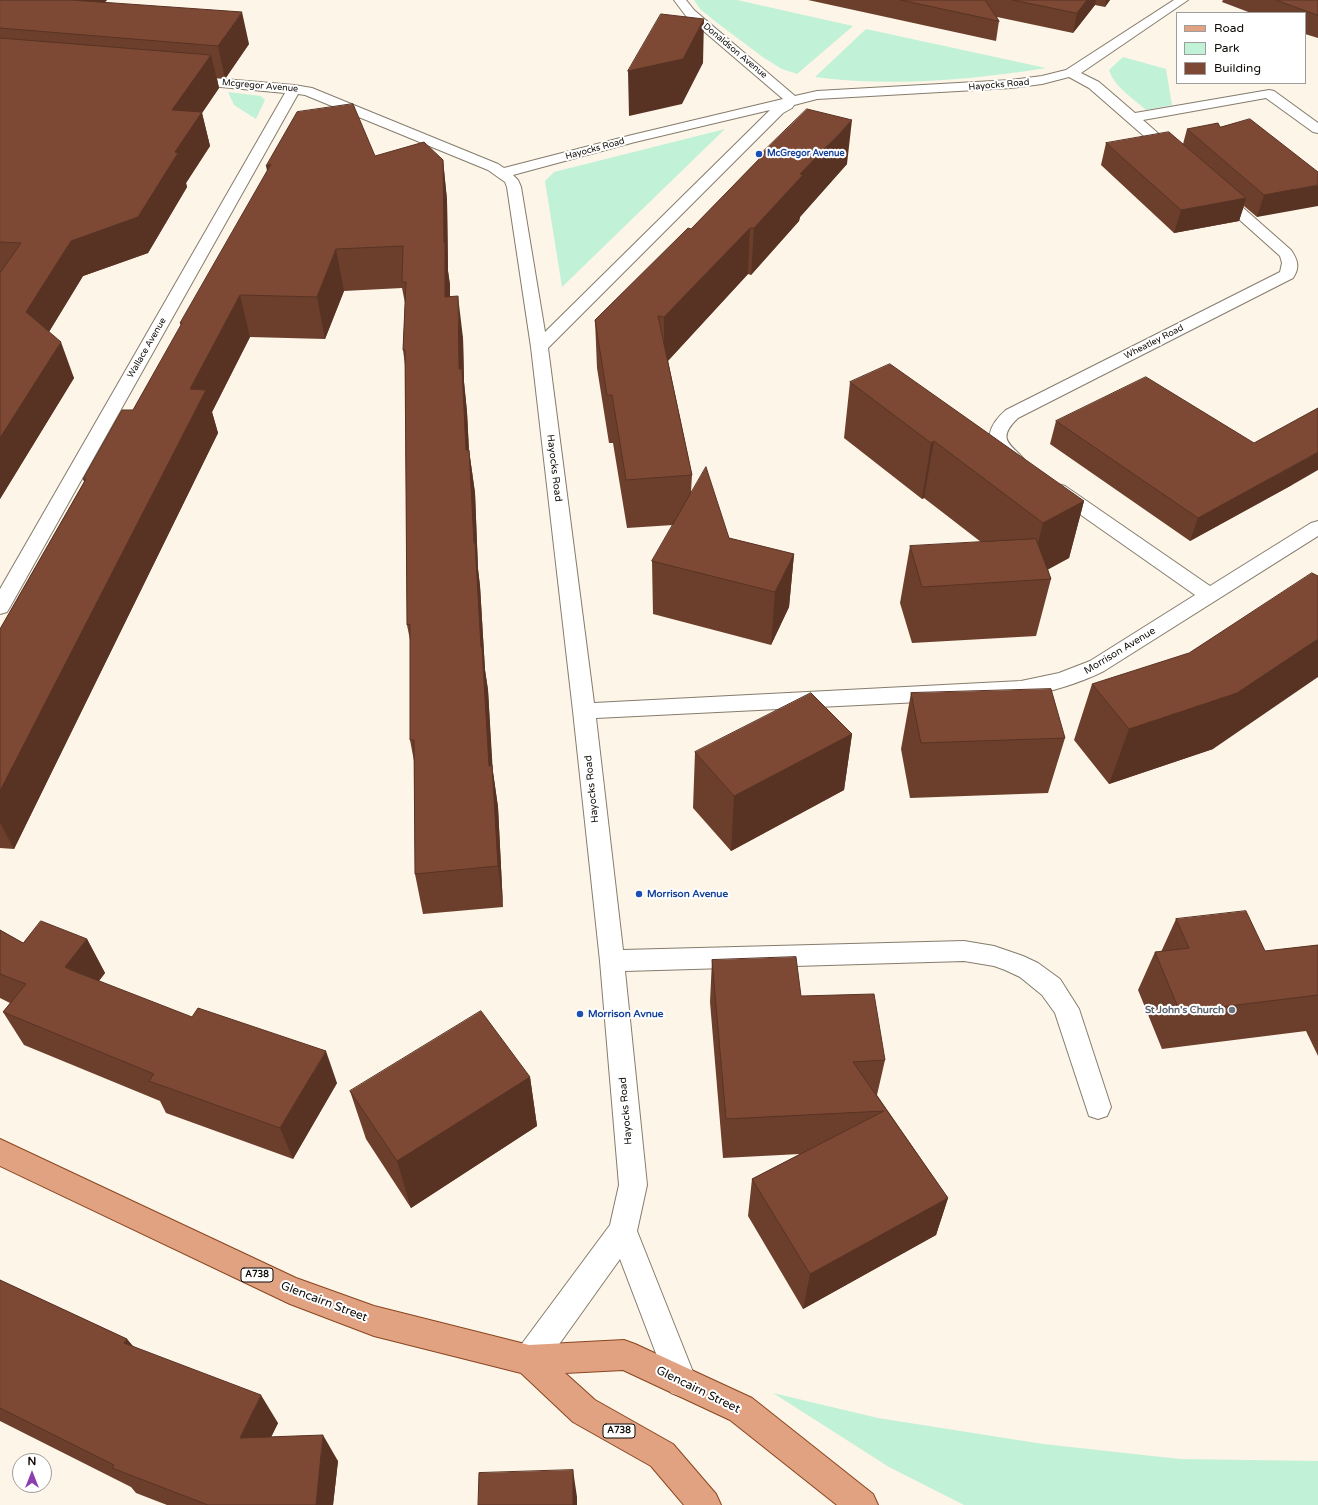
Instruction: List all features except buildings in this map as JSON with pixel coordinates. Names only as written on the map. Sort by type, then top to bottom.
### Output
[{"type":"main road","name":"Glencairn Street","points":[[0,1152],[290,1290],[374,1321],[529,1360],[624,1355],[741,1409],[862,1505]]},
{"type":"main road","name":"Glencairn Street","points":[[529,1360],[584,1411],[662,1455],[705,1505]]},
{"type":"street","name":"Donaldson Avenue","points":[[680,0],[690,13],[793,101]]},
{"type":"street","name":"Hayocks Road","points":[[503,173],[632,139],[828,94],[1011,84],[1042,80],[1070,73],[1082,67],[1182,0]]},
{"type":"street","points":[[1070,73],[1094,85],[1185,164]]},
{"type":"street","name":"Mcgregor Avenue","points":[[176,79],[306,91],[481,162],[503,173]]},
{"type":"street","name":"Wallace Avenue","points":[[0,607],[294,89]]},
{"type":"street","points":[[1132,118],[1269,94],[1318,129]]},
{"type":"street","name":"Hayocks Road","points":[[539,348],[778,110],[793,101]]},
{"type":"street","name":"Hayocks Road","points":[[503,173],[511,180],[514,187],[539,348],[584,711],[612,961],[633,1185],[623,1231],[529,1360]]},
{"type":"street","name":"Wheatley Road","points":[[1029,470],[1003,451],[998,439],[999,428],[1012,414],[1286,275],[1291,267],[1290,261],[1283,250],[1209,185]]},
{"type":"street","points":[[1048,484],[1210,596]]},
{"type":"street","name":"Morrison Avenue","points":[[584,711],[1021,689],[1057,683],[1079,676],[1097,666],[1318,527]]},
{"type":"street","points":[[612,961],[964,951],[994,956],[1029,970],[1051,987],[1066,1009],[1098,1107]]},
{"type":"street","points":[[623,1231],[682,1382]]},
{"type":"green space","points":[[694,0],[737,0],[853,26],[797,74],[782,69],[764,58],[700,9]]},
{"type":"green space","points":[[866,29],[1046,68],[989,76],[931,81],[873,82],[815,77]]},
{"type":"green space","points":[[1123,57],[1166,69],[1172,105],[1146,110],[1125,92],[1115,82],[1109,70]]},
{"type":"green space","points":[[228,92],[261,96],[265,100],[256,119],[234,105]]},
{"type":"green space","points":[[725,129],[562,287],[545,181],[554,172]]},
{"type":"green space","points":[[773,1393],[878,1418],[1043,1444],[1180,1459],[1318,1461],[1318,1505],[964,1505],[889,1467]]},
{"type":"place","name":"McGregor Avenue","points":[[759,154]]},
{"type":"place","name":"Morrison Avenue","points":[[639,894]]},
{"type":"place","name":"St John's Church","points":[[1232,1010]]},
{"type":"place","name":"Morrison Avnue","points":[[580,1014]]}]
